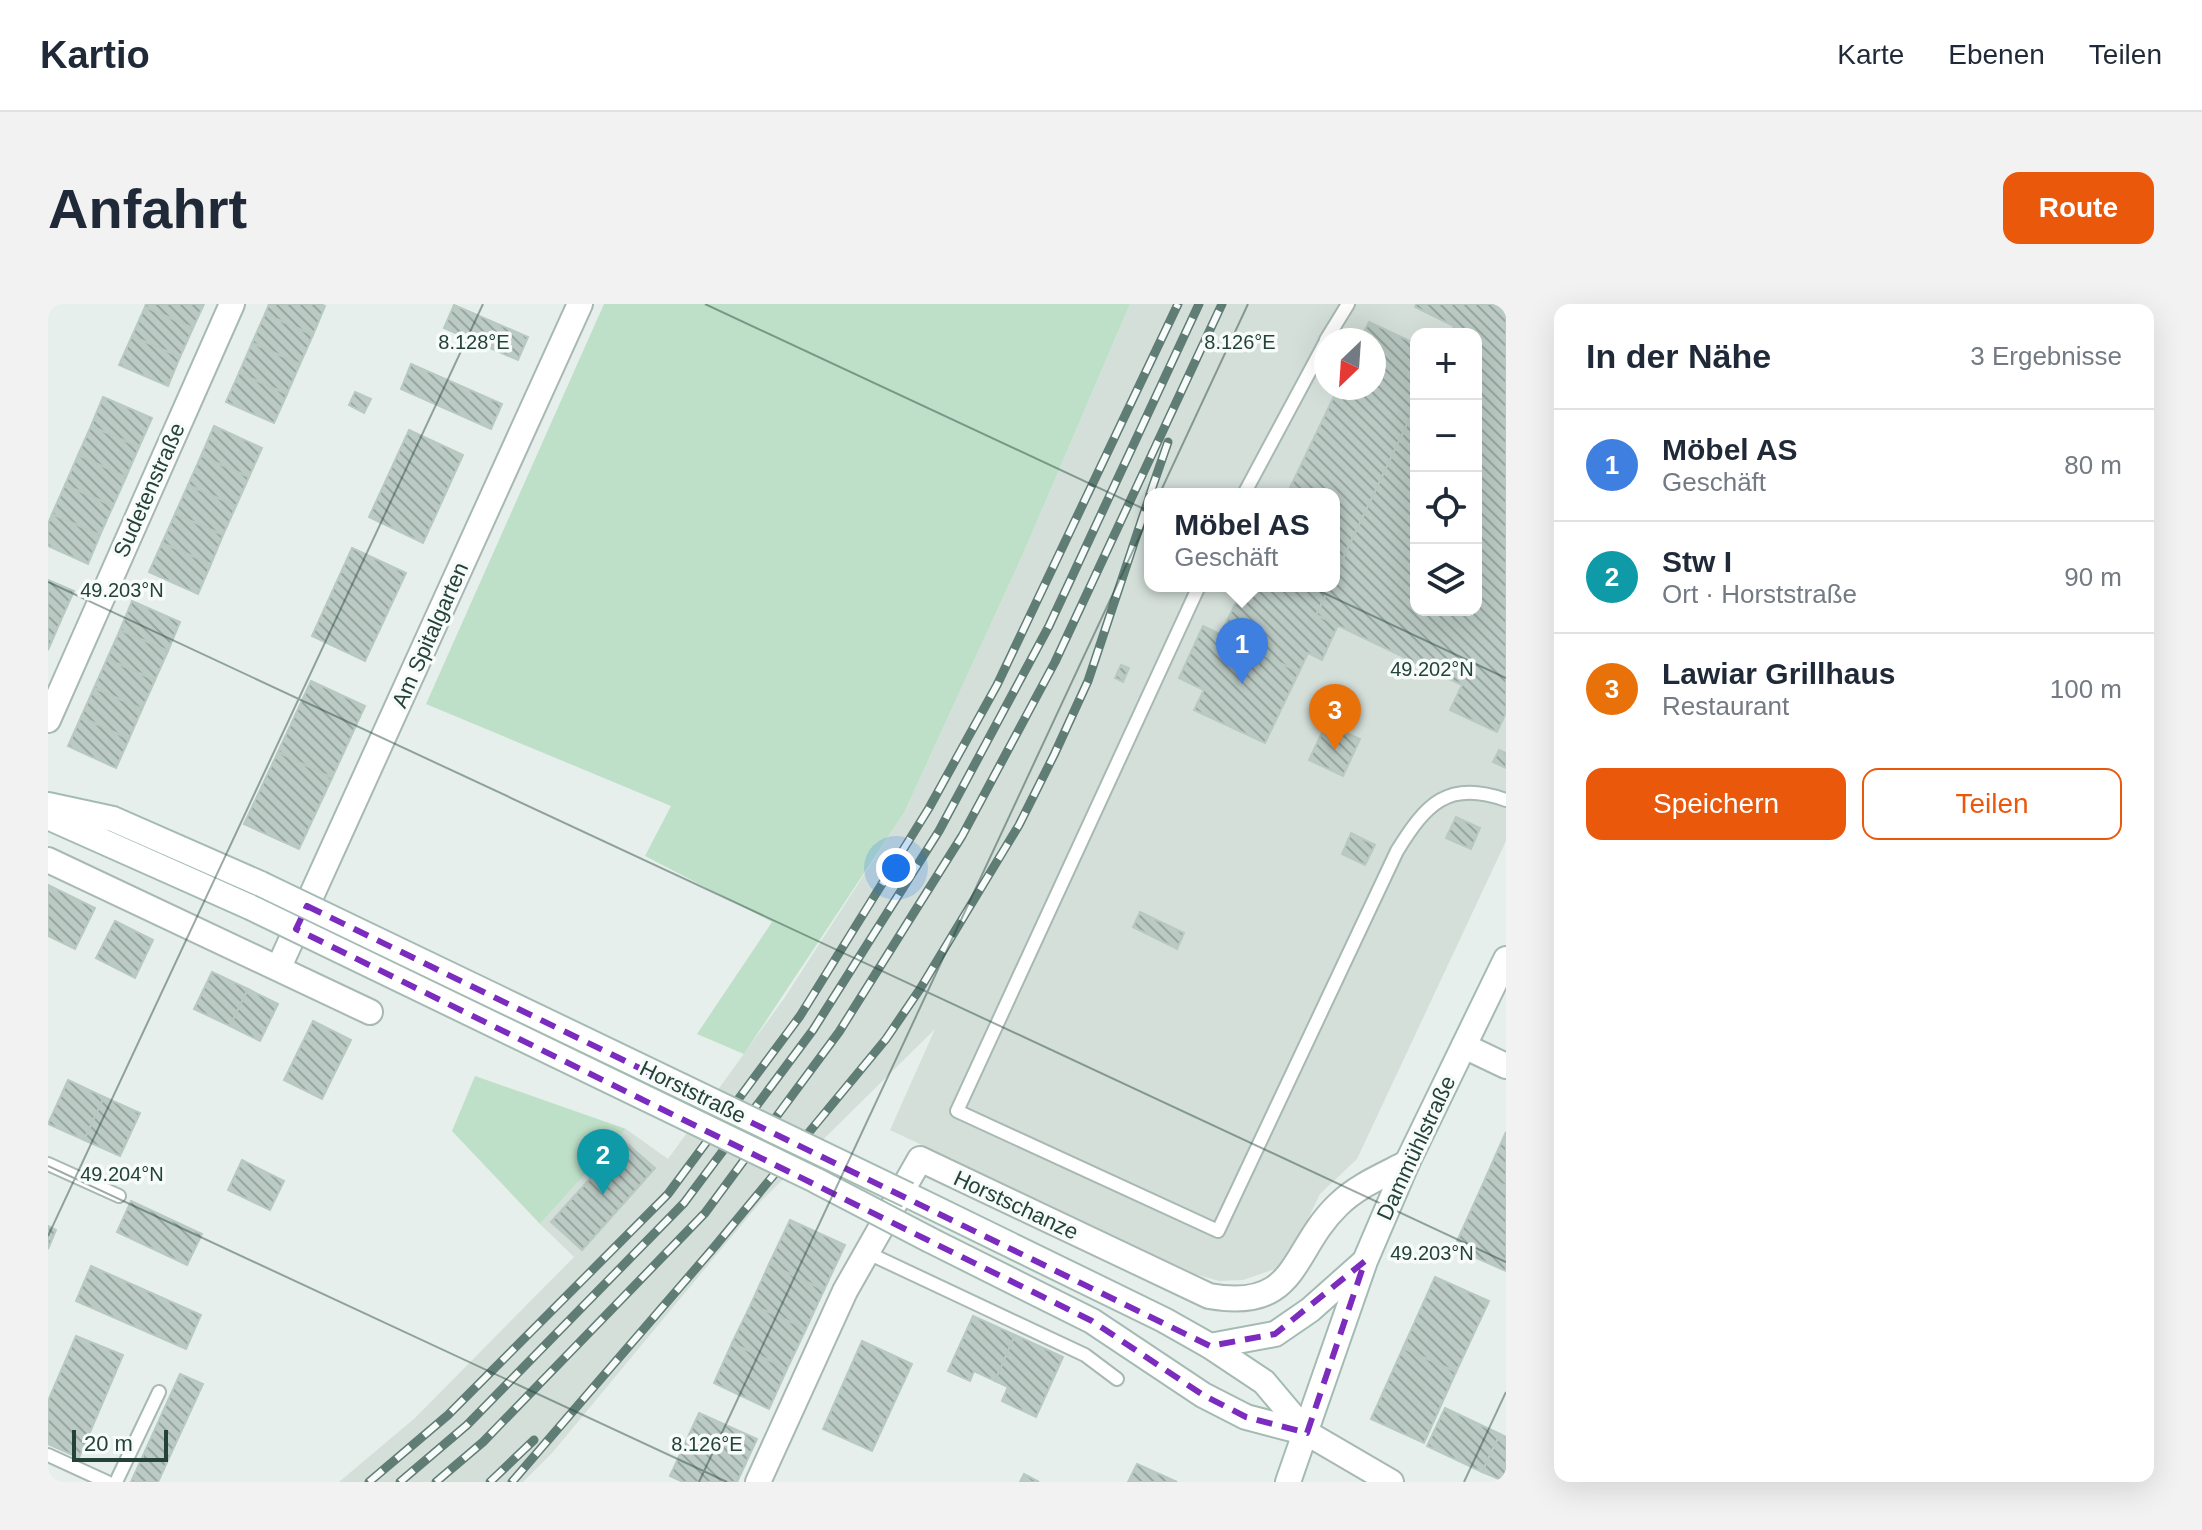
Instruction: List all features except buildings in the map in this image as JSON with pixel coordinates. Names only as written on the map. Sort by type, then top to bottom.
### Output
[{"type":"street","name":"Sudetenstraße","points":[[48,720],[232,304]]},
{"type":"street","name":"Am Spitalgarten","points":[[279,967],[580,304]]},
{"type":"street","name":"Horststraße","points":[[48,805],[113,819],[261,884],[1106,1291],[1210,1346],[1264,1382],[1307,1433]]},
{"type":"street","name":"Horststraße","points":[[48,817],[250,907],[815,1180],[1092,1321],[1203,1395],[1246,1417],[1307,1433],[1391,1482]]},
{"type":"street","points":[[48,860],[370,1012]]},
{"type":"street","name":"Dammühlstraße","points":[[1288,1482],[1365,1261],[1407,1163],[1506,959]]},
{"type":"street","points":[[1464,1046],[1506,1066]]},
{"type":"street","name":"Horstschanze","points":[[758,1482],[845,1291],[920,1159],[1209,1296],[1248,1299],[1284,1281],[1339,1204],[1407,1163]]},
{"type":"street","points":[[1210,1346],[1259,1340],[1290,1326],[1365,1261]]},
{"type":"lane","points":[[1333,328],[1348,304]]},
{"type":"lane","points":[[1247,488],[1314,363]]},
{"type":"lane","points":[[1196,592],[957,1111],[1218,1231],[1397,851],[1417,820],[1433,803],[1450,796],[1469,792],[1506,800]]},
{"type":"lane","points":[[48,1164],[119,1196]]},
{"type":"lane","points":[[868,1253],[1085,1355],[1117,1379]]},
{"type":"lane","points":[[116,1482],[159,1392]]},
{"type":"lane","points":[[48,1455],[107,1482]]},
{"type":"highlighted area","points":[[307,906],[1210,1346],[1275,1334],[1365,1261],[1307,1433],[1246,1417],[1203,1395],[1092,1321],[296,929]]},
{"type":"shaded area","points":[[1130,304],[1506,304],[1506,841],[1357,1159],[1320,1194],[1292,1252],[1275,1269],[1243,1280],[1219,1281],[1195,1274],[890,1130],[935,1029],[762,1200],[552,1453],[523,1482],[339,1482],[415,1418],[574,1257],[540,1224],[626,1129],[668,1159],[785,997],[904,813],[1023,554]]},
{"type":"green space","points":[[604,304],[1130,304],[1023,554],[904,813],[744,1054],[697,1034],[772,922],[645,856],[671,806],[426,704]]},
{"type":"green space","points":[[475,1076],[626,1129],[540,1224],[452,1131]]},
{"type":"railway","points":[[369,1482],[448,1415],[668,1194],[800,1016],[929,808],[997,685],[1178,304]]},
{"type":"railway","points":[[400,1482],[467,1425],[684,1203],[813,1030],[939,831],[1049,626],[1199,304]]},
{"type":"railway","points":[[436,1482],[483,1442],[705,1213],[839,1032],[962,836],[1055,662],[1222,304]]},
{"type":"railway","points":[[1152,488],[1168,442]]},
{"type":"railway","points":[[512,1482],[716,1245],[886,1039],[920,989],[1019,825],[1054,755],[1088,681],[1144,513]]},
{"type":"railway","points":[[490,1482],[534,1440]]},
{"type":"place","name":"Möbel AS","points":[[1242,684]]},
{"type":"place","name":"Lawiar Grillhaus","points":[[1335,750]]},
{"type":"place","name":"Stw I","points":[[603,1195]]}]
